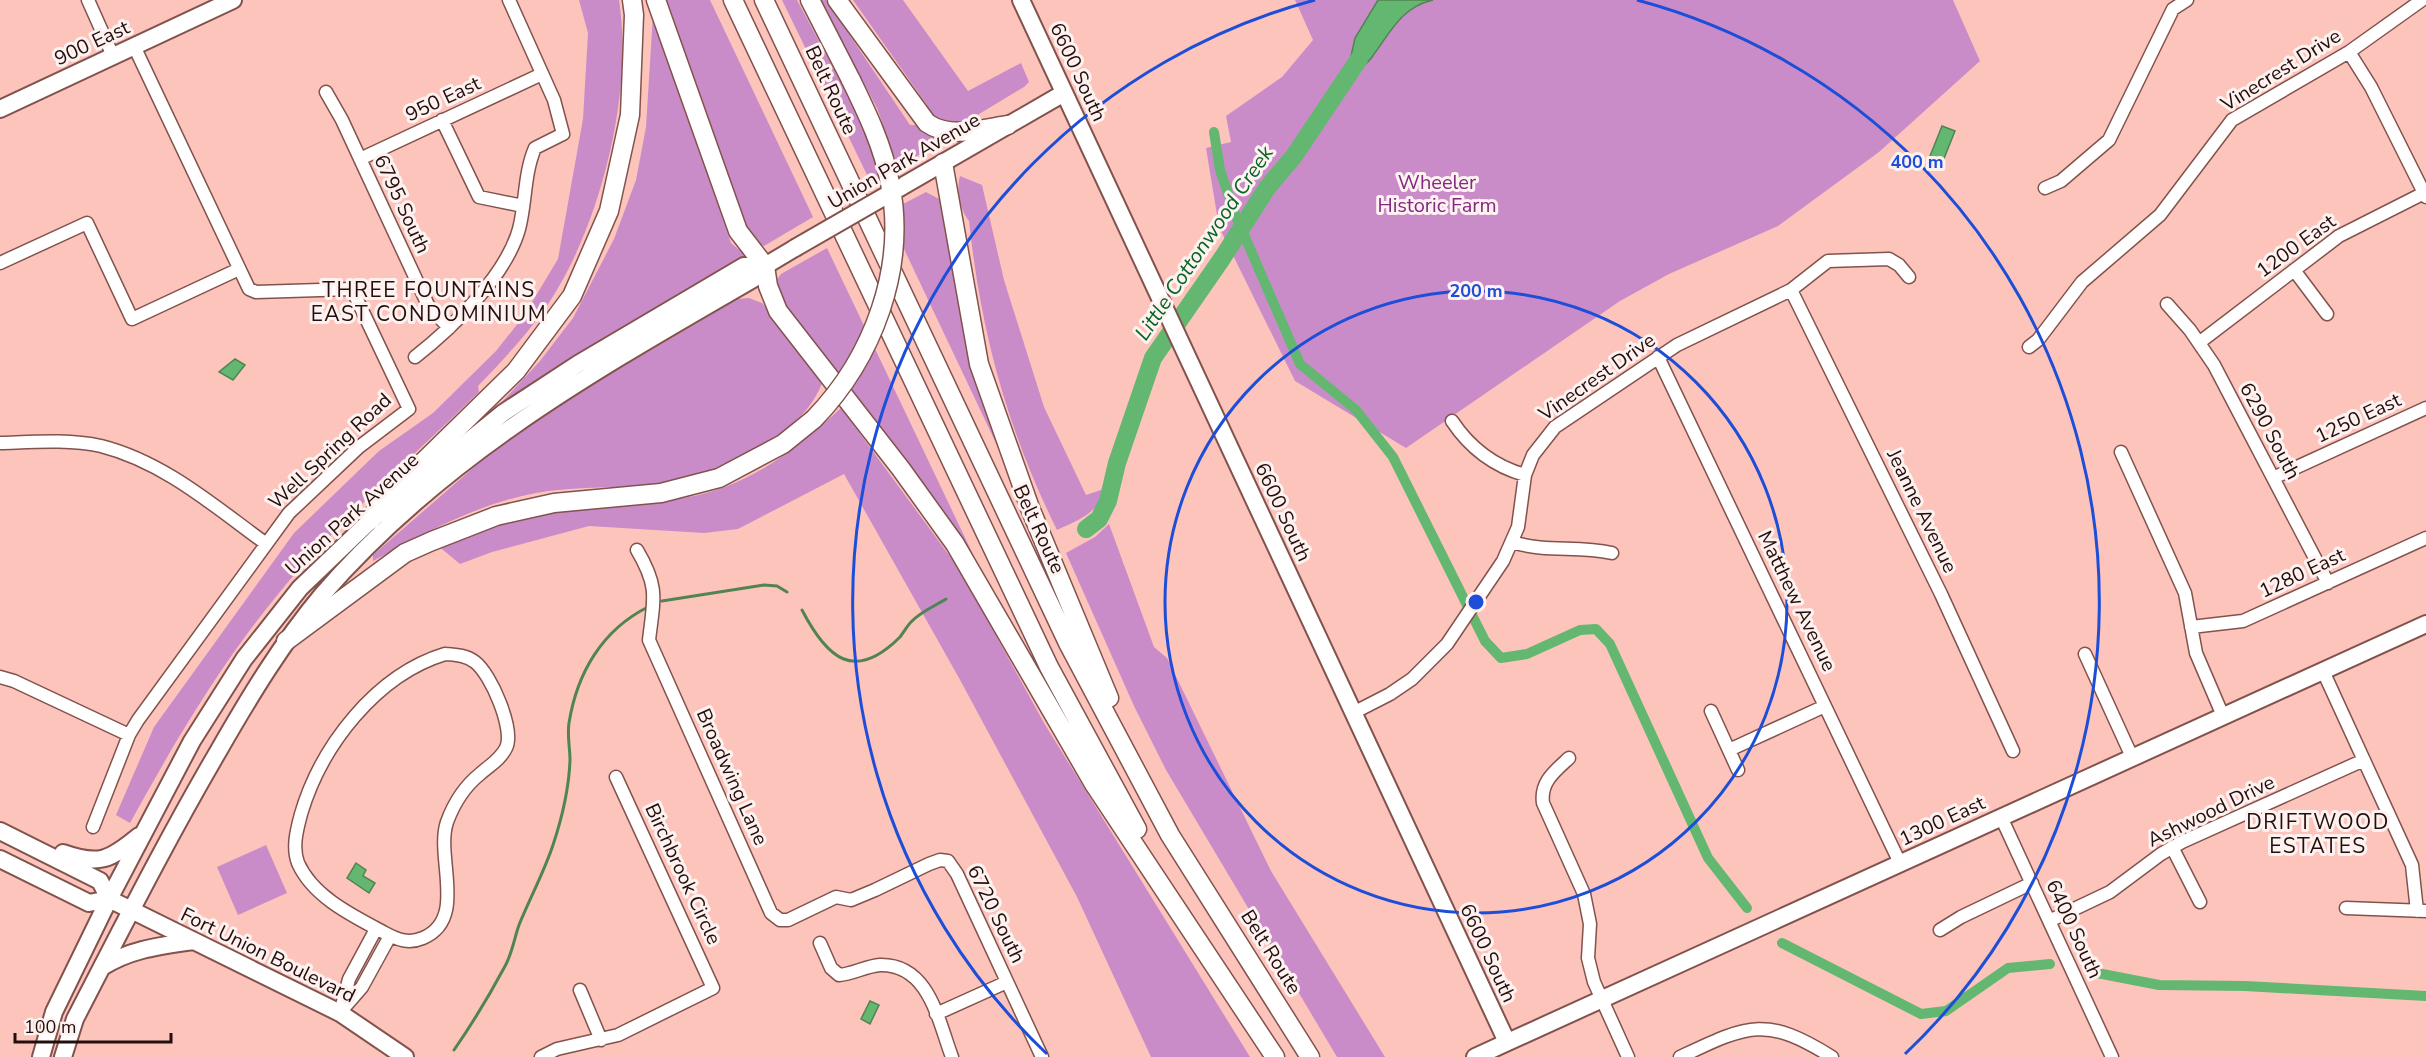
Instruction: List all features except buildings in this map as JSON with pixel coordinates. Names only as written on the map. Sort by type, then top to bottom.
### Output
[{"type":"highway","points":[[371,520],[378,506],[516,371],[572,296],[609,211],[630,115],[634,15],[632,0]]},
{"type":"highway","points":[[656,0],[738,231],[765,266],[768,286],[778,311],[901,469],[955,544],[1094,784],[1275,1057]]},
{"type":"highway","points":[[734,0],[1049,667],[1151,855],[1275,1057]]},
{"type":"highway","name":"Belt Route","points":[[764,0],[1068,643],[1170,835],[1310,1057]]},
{"type":"highway","points":[[286,641],[405,553],[432,541],[496,516],[554,503],[661,493],[719,478],[783,444],[814,419],[836,397],[863,356],[884,299],[894,221],[891,184],[883,151],[851,80],[810,0]]},
{"type":"highway","points":[[837,0],[927,123],[935,129],[964,132],[1008,126]]},
{"type":"highway","points":[[943,163],[979,364],[1030,508],[1151,799]]},
{"type":"main road","name":"900 East","points":[[0,109],[233,0]]},
{"type":"main road","name":"6600 South","points":[[1022,0],[1507,1042]]},
{"type":"main road","name":"Union Park Avenue","points":[[63,1057],[75,1019],[192,797],[286,641],[322,596],[366,548],[462,462],[541,405],[753,279],[765,266],[795,248],[1064,93]]},
{"type":"main road","name":"Union Park Avenue","points":[[41,1057],[54,1012],[109,899],[192,741],[244,659],[313,574],[371,520],[477,432],[553,379],[744,266],[765,266]]},
{"type":"main road","name":"1300 East","points":[[1475,1057],[2426,624]]},
{"type":"main road","points":[[35,848],[87,861],[105,860],[146,829]]},
{"type":"main road","name":"Fort Union Boulevard","points":[[0,831],[100,881],[109,899],[340,1013],[405,1057]]},
{"type":"main road","name":"Fort Union Boulevard","points":[[0,859],[89,903],[109,899]]},
{"type":"main road","points":[[101,968],[121,956],[142,948],[193,941]]},
{"type":"street","points":[[88,0],[113,56]]},
{"type":"street","points":[[415,357],[449,328],[491,279],[513,245],[518,232],[535,148],[564,134],[543,74],[508,0]]},
{"type":"street","points":[[2045,188],[2061,181],[2109,140],[2173,9],[2187,0]]},
{"type":"street","name":"Vinecrest Drive","points":[[2029,347],[2038,340],[2082,282],[2160,215],[2232,120],[2349,52],[2422,0]]},
{"type":"street","name":"Well Spring Road","points":[[93,827],[129,735],[265,543],[289,513],[338,466],[376,432],[409,409],[352,289],[256,292],[249,289],[237,270],[134,46]]},
{"type":"street","points":[[2349,52],[2372,87],[2425,195]]},
{"type":"street","name":"950 East","points":[[360,159],[543,74]]},
{"type":"street","name":"6795 South","points":[[326,92],[428,305],[449,328]]},
{"type":"street","points":[[442,120],[479,197],[522,206]]},
{"type":"street","name":"1200 East","points":[[2200,342],[2345,232],[2425,195]]},
{"type":"street","points":[[0,263],[87,223],[132,318],[237,270]]},
{"type":"street","name":"Vinecrest Drive","points":[[1353,713],[1390,694],[1412,679],[1435,658],[1464,618],[1512,542],[1518,527],[1525,475],[1533,455],[1554,427],[1658,357],[1696,334],[1791,290],[1821,265],[1833,260],[1888,259],[1899,265],[1909,277]]},
{"type":"street","points":[[2294,270],[2327,314]]},
{"type":"street","name":"Jeanne Avenue","points":[[1791,290],[1921,552],[2013,751]]},
{"type":"street","name":"6290 South","points":[[2168,304],[2200,342],[2328,583]]},
{"type":"street","name":"Matthew Avenue","points":[[1658,357],[1900,863]]},
{"type":"street","name":"1250 East","points":[[2273,478],[2426,408]]},
{"type":"street","points":[[1452,421],[1473,446],[1491,462],[1525,475]]},
{"type":"street","points":[[0,443],[62,441],[100,446],[126,455],[161,469],[265,543]]},
{"type":"street","points":[[2121,452],[2182,586],[2199,662],[2223,716]]},
{"type":"street","name":"1280 East","points":[[2191,627],[2243,621],[2426,538]]},
{"type":"street","points":[[1512,542],[1536,549],[1578,548],[1612,553]]},
{"type":"street","name":"Broadwing Lane","points":[[637,549],[651,572],[655,590],[649,640],[771,913],[780,920],[788,920],[836,897],[851,900],[875,890]]},
{"type":"street","points":[[445,654],[468,658],[485,670],[491,682],[507,728],[507,746],[496,762],[468,785],[447,823],[444,839],[448,906],[439,927],[429,935],[412,942],[390,936],[324,897],[304,873],[295,850],[297,827],[316,776],[342,733],[356,715],[384,689],[431,659],[445,654]]},
{"type":"street","points":[[2085,654],[2132,757]]},
{"type":"street","points":[[2323,671],[2412,866],[2421,911],[2346,908]]},
{"type":"street","points":[[0,677],[14,681],[129,735]]},
{"type":"street","points":[[1729,750],[1825,706]]},
{"type":"street","points":[[1711,711],[1738,770]]},
{"type":"street","points":[[1569,758],[1547,780],[1542,793],[1543,803],[1587,901],[1590,924],[1589,965],[1601,999],[1628,1057]]},
{"type":"street","name":"Ashwood Drive","points":[[2049,921],[2116,889],[2172,847],[2364,760]]},
{"type":"street","name":"Birchbrook Circle","points":[[601,1040],[628,1030],[713,988],[616,777]]},
{"type":"street","name":"6400 South","points":[[2001,817],[2112,1057]]},
{"type":"street","points":[[2172,847],[2200,902]]},
{"type":"street","name":"6720 South","points":[[875,890],[929,864],[940,860],[948,861],[957,874],[1042,1057]]},
{"type":"street","points":[[1940,930],[1961,917],[2032,883]]},
{"type":"street","points":[[340,1013],[349,979],[376,928]]},
{"type":"street","points":[[340,1013],[362,987],[390,936]]},
{"type":"street","points":[[820,943],[831,968],[839,975],[877,965],[895,966],[913,974],[924,985],[952,1057]]},
{"type":"street","points":[[936,1014],[1007,982]]},
{"type":"street","points":[[541,1057],[557,1049],[601,1040],[580,990]]},
{"type":"street","points":[[1680,1057],[1734,1032],[1762,1028],[1794,1035],[1832,1057]]},
{"type":"green space","points":[[579,0],[619,0],[622,37],[621,78],[608,161],[596,203],[564,278],[544,310],[504,359],[478,386],[479,392],[345,521],[303,565],[253,625],[188,722],[130,823],[116,815],[154,727],[294,533],[379,451],[433,413],[496,351],[523,317],[558,259],[583,119],[588,33]]},
{"type":"green space","points":[[666,0],[710,0],[813,217],[764,246],[755,242],[740,222]]},
{"type":"green space","points":[[782,0],[797,0],[862,122],[880,178],[871,183]]},
{"type":"green space","points":[[820,0],[826,0],[910,125],[919,125],[945,140],[898,167],[877,108]]},
{"type":"green space","points":[[853,0],[903,0],[968,91],[1021,63],[1029,82],[966,122],[948,124],[937,120]]},
{"type":"green space","name":"Wheeler Historic Farm","points":[[1295,0],[1953,0],[1980,61],[1879,152],[1778,226],[1669,274],[1620,301],[1406,448],[1295,381],[1219,227],[1206,148],[1231,142],[1226,116],[1282,77],[1313,40]]},
{"type":"green space","points":[[653,14],[731,243],[745,255],[500,404],[540,361],[573,318],[614,239],[636,180],[646,127]]},
{"type":"green space","points":[[960,176],[982,185],[1004,280],[1044,407],[1086,495],[1104,489],[1102,497],[1093,510],[1057,530],[1024,455],[999,380],[981,302],[969,221],[960,200],[958,187]]},
{"type":"green space","points":[[926,192],[943,201],[1004,460],[904,249],[903,204]]},
{"type":"green space","points":[[827,248],[979,567],[875,419],[782,304],[776,281],[781,274]]},
{"type":"green space","points":[[749,298],[762,303],[824,378],[810,405],[781,433],[724,465],[673,481],[636,486],[548,491],[493,504],[412,540],[373,561],[373,555],[496,448],[600,380],[738,299]]},
{"type":"green space","points":[[841,408],[960,570],[1044,723],[1250,1057],[1151,1057],[1077,897],[959,678],[844,474],[738,529],[704,533],[589,526],[492,552],[460,564],[437,545],[534,513],[588,505],[667,500],[725,487],[757,472],[787,453]]},
{"type":"green space","points":[[1109,524],[1154,647],[1167,658],[1271,871],[1385,1057],[1337,1057],[1166,770],[1134,706],[1066,553],[1095,537]]},
{"type":"green space","points":[[266,845],[287,893],[238,915],[217,867]]},
{"type":"shaded area","points":[[1378,0],[1433,0],[1412,8],[1404,15],[1370,60],[1346,79],[1355,38]]},
{"type":"shaded area","points":[[1942,126],[1955,131],[1941,166],[1928,161]]},
{"type":"shaded area","points":[[235,359],[245,365],[233,380],[219,372]]},
{"type":"shaded area","points":[[356,863],[366,870],[363,876],[375,883],[369,893],[347,878]]},
{"type":"shaded area","points":[[870,1001],[879,1005],[870,1024],[861,1019]]},
{"type":"waterway","name":"Little Cottonwood Creek","points":[[1086,529],[1099,519],[1108,501],[1117,463],[1153,358],[1223,257],[1267,188],[1294,156],[1359,59]]},
{"type":"waterway","points":[[1214,132],[1220,170],[1235,214],[1300,364],[1356,410],[1393,457],[1485,641],[1501,658],[1527,654],[1580,630],[1596,629],[1610,644],[1708,858],[1747,908]]},
{"type":"waterway","name":"Little Cottonwood Creek","points":[[662,601],[764,585],[777,586],[787,592]]},
{"type":"waterway","name":"Little Cottonwood Creek","points":[[802,610],[821,641],[832,652],[843,659],[855,661],[869,659],[884,651],[900,637],[915,618],[946,599]]},
{"type":"waterway","name":"Little Cottonwood Creek","points":[[454,1050],[507,963],[519,925],[553,845],[568,781],[569,723],[585,670],[594,655],[617,628],[648,607]]},
{"type":"waterway","points":[[1782,943],[1921,1014],[1946,1011],[2008,968],[2050,964]]},
{"type":"waterway","points":[[2092,972],[2159,985],[2245,986],[2426,996]]},
{"type":"district","name":"THREE FOUNTAINS EAST CONDOMINIUM","points":[[429,302]]},
{"type":"district","name":"DRIFTWOOD ESTATES","points":[[2318,834]]}]
